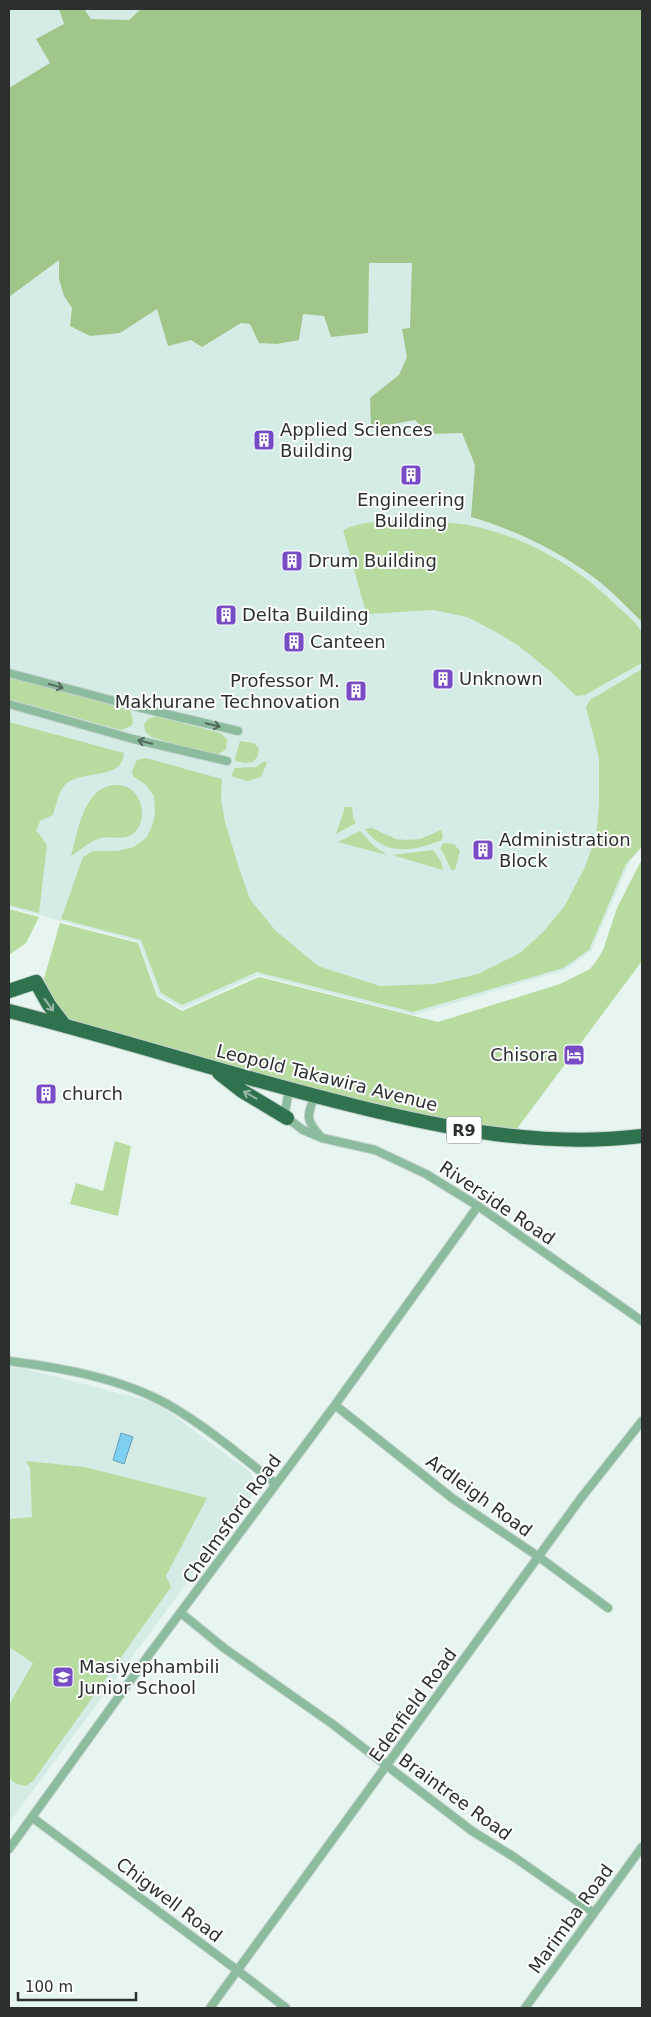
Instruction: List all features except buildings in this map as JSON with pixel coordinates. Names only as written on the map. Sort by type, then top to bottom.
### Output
[{"type":"highway","points":[[9,991],[36,982],[49,1005],[66,1026]]},
{"type":"highway","name":"Leopold Takawira Avenue","points":[[9,1011],[289,1090],[451,1128],[495,1135],[544,1139],[642,1136]]},
{"type":"highway","points":[[215,1070],[242,1090],[288,1118]]},
{"type":"street","points":[[9,673],[140,708],[238,731]]},
{"type":"street","points":[[9,704],[134,739],[227,761]]},
{"type":"street","points":[[288,1118],[285,1112],[285,1104],[289,1090]]},
{"type":"street","points":[[315,1096],[309,1109],[308,1118],[310,1125],[322,1138]]},
{"type":"street","name":"Riverside Road","points":[[288,1118],[303,1130],[322,1138],[349,1143],[392,1157],[445,1185],[642,1321]]},
{"type":"street","name":"Chelmsford Road","points":[[9,1849],[151,1652],[335,1405],[478,1206]]},
{"type":"street","points":[[9,1361],[71,1371],[119,1384],[159,1400],[188,1418],[275,1484]]},
{"type":"street","name":"Ardleigh Road","points":[[335,1405],[452,1498],[539,1557],[608,1608]]},
{"type":"street","name":"Edenfield Road","points":[[210,2008],[581,1498],[642,1421]]},
{"type":"street","name":"Braintree Road","points":[[180,1613],[224,1648],[477,1834],[514,1857],[594,1913]]},
{"type":"street","name":"Chigwell Road","points":[[33,1818],[286,2008]]},
{"type":"street","name":"Marimba Road","points":[[525,2008],[642,1847]]},
{"type":"shaded area","points":[[9,9],[615,9],[642,250],[642,834],[591,951],[565,970],[414,1015],[258,975],[182,1009],[158,995],[139,942],[9,907]]},
{"type":"shaded area","name":"Masiyephambili Junior School","points":[[9,1367],[26,1369],[157,1403],[251,1473],[255,1491],[9,1823]]},
{"type":"green space","points":[[59,9],[84,9],[91,19],[129,20],[141,9],[642,9],[642,622],[600,582],[558,554],[530,539],[471,517],[475,465],[462,433],[429,434],[415,420],[371,428],[370,398],[399,375],[407,357],[402,329],[410,328],[412,263],[369,263],[368,333],[331,337],[324,316],[303,314],[299,340],[277,344],[259,343],[250,324],[241,323],[202,347],[191,340],[168,346],[157,309],[120,333],[90,336],[70,326],[72,308],[64,296],[59,279],[59,260],[9,297],[9,88],[50,63],[36,39],[64,24]]},
{"type":"green space","points":[[398,520],[474,526],[521,541],[555,558],[588,580],[637,625],[643,636],[642,663],[585,695],[576,696],[551,672],[519,646],[467,617],[433,610],[369,614],[365,609],[343,530],[377,521]]},
{"type":"green space","points":[[642,669],[642,847],[626,864],[589,950],[563,968],[413,1012],[257,972],[182,1005],[161,993],[141,940],[61,919],[83,857],[93,851],[117,851],[134,847],[147,837],[155,814],[154,796],[146,785],[133,776],[132,771],[137,760],[146,758],[222,779],[221,799],[225,822],[250,899],[275,930],[318,966],[380,986],[434,984],[478,974],[520,953],[543,932],[564,907],[584,869],[596,837],[599,805],[599,758],[586,707],[590,700]]},
{"type":"green space","points":[[9,676],[130,709],[133,722],[131,726],[121,730],[9,699]]},
{"type":"green space","points":[[157,716],[220,733],[227,739],[226,749],[214,756],[151,737],[145,731],[144,724],[148,719]]},
{"type":"green space","points":[[9,722],[124,753],[122,762],[116,768],[80,777],[64,786],[53,815],[40,821],[36,832],[38,832],[47,845],[39,913],[9,905]]},
{"type":"green space","points":[[240,741],[254,743],[259,749],[258,756],[253,762],[244,763],[236,761],[235,758]]},
{"type":"green space","points":[[265,761],[267,763],[261,777],[247,781],[231,776],[235,768],[256,767]]},
{"type":"green space","points":[[114,785],[127,787],[138,797],[142,808],[139,827],[132,835],[119,838],[97,839],[71,856],[80,824],[89,802],[95,794],[104,788]]},
{"type":"green space","points":[[345,807],[352,807],[356,823],[336,834]]},
{"type":"green space","points":[[372,828],[396,839],[420,839],[441,830],[443,836],[442,840],[421,847],[411,849],[391,848],[381,844],[365,829]]},
{"type":"green space","points":[[360,831],[374,846],[387,855],[338,842]]},
{"type":"green space","points":[[443,843],[454,844],[460,851],[455,870],[451,870],[440,849]]},
{"type":"green space","points":[[433,850],[441,861],[443,870],[392,855]]},
{"type":"green space","points":[[642,859],[642,961],[516,1130],[454,1123],[333,1095],[75,1024],[62,1017],[42,989],[60,923],[138,943],[157,996],[182,1011],[259,977],[438,1022],[560,984],[590,969],[603,950],[617,908]]},
{"type":"green space","points":[[9,909],[39,917],[26,943],[9,955]]},
{"type":"green space","points":[[115,1141],[131,1146],[118,1216],[70,1204],[76,1183],[103,1191]]},
{"type":"green space","points":[[26,1461],[85,1467],[207,1498],[166,1576],[171,1587],[33,1781],[26,1786],[16,1784],[9,1778],[9,1705],[33,1663],[9,1647],[9,1519],[32,1517],[30,1468]]},
{"type":"water","points":[[121,1433],[133,1437],[124,1464],[113,1460]]},
{"type":"place","name":"Applied Sciences Building","points":[[264,440]]},
{"type":"place","name":"Engineering Building","points":[[411,475]]},
{"type":"place","name":"Drum Building","points":[[292,561]]},
{"type":"place","name":"Delta Building","points":[[226,615]]},
{"type":"place","name":"Canteen","points":[[294,642]]},
{"type":"place","name":"Unknown","points":[[443,679]]},
{"type":"place","name":"Professor M. Makhurane Technovation","points":[[356,691]]},
{"type":"place","name":"Administration Block","points":[[483,850]]},
{"type":"place","name":"Chisora","points":[[574,1055]]},
{"type":"place","name":"church","points":[[46,1094]]},
{"type":"place","name":"Masiyephambili Junior School","points":[[63,1677]]}]
